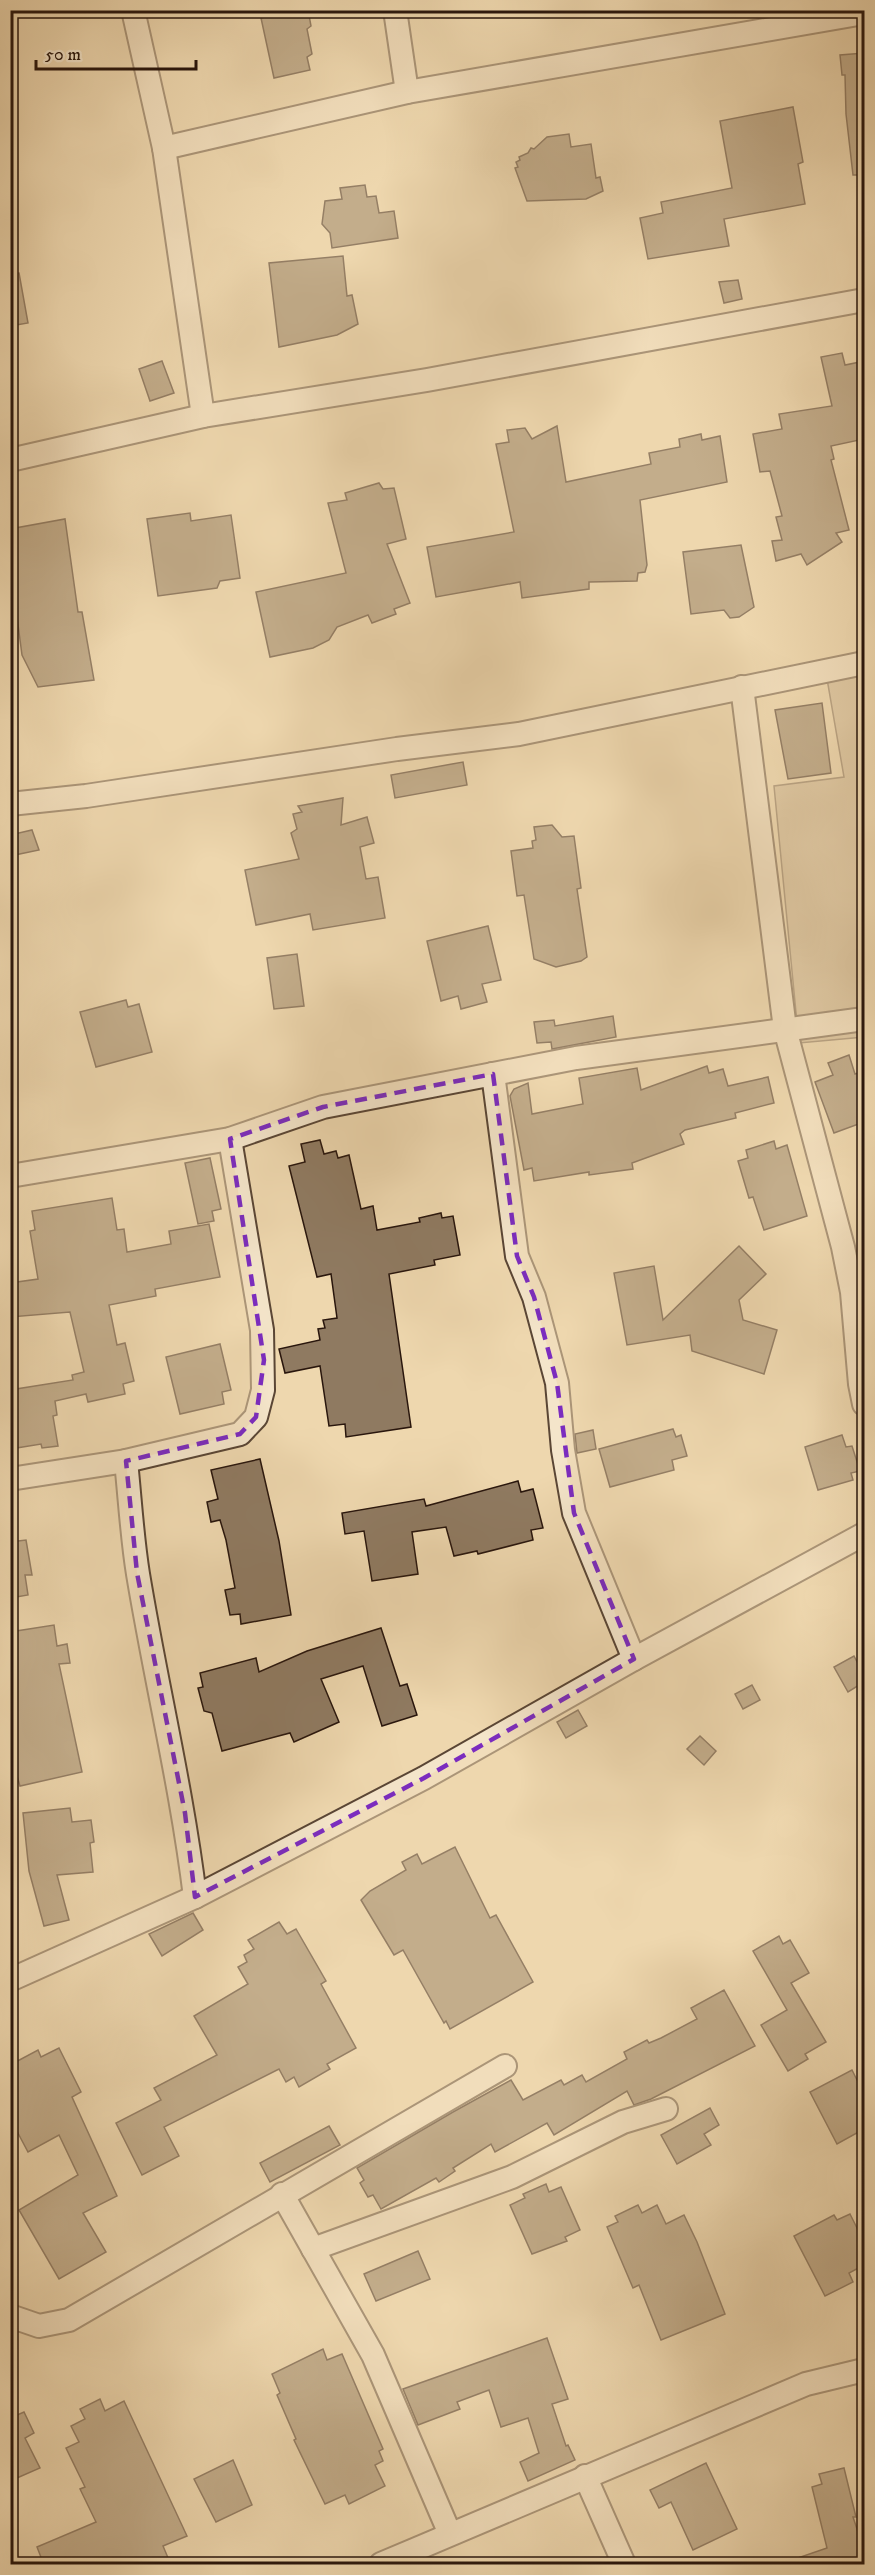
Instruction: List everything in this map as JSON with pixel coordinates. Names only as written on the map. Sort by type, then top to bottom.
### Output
[{"type":"street","points":[[133,10],[164,148],[203,416]]},
{"type":"street","points":[[395,10],[407,93]]},
{"type":"street","points":[[164,148],[407,93],[864,13]]},
{"type":"street","points":[[10,460],[203,416],[427,380],[864,300]]},
{"type":"street","points":[[10,804],[86,796],[397,749],[519,734],[864,663]]},
{"type":"street","points":[[742,687],[785,1029],[843,1247],[852,1292],[860,1384],[864,1404]]},
{"type":"street","points":[[10,1176],[230,1139],[323,1107],[576,1058],[864,1019]]},
{"type":"street","points":[[493,1074],[516,1256],[534,1297],[550,1354],[574,1513],[634,1659]]},
{"type":"street","points":[[10,1479],[126,1461],[240,1434],[256,1417],[262,1390],[262,1330],[230,1139]]},
{"type":"street","points":[[126,1461],[137,1573],[170,1750],[185,1813],[195,1897]]},
{"type":"street","points":[[10,1980],[195,1897],[424,1778],[634,1659],[864,1534]]},
{"type":"street","points":[[10,2316],[39,2326],[69,2320],[505,2066]]},
{"type":"street","points":[[313,2249],[512,2177],[623,2122],[666,2109]]},
{"type":"street","points":[[282,2194],[373,2355],[450,2534]]},
{"type":"street","points":[[381,2565],[585,2476],[627,2461],[806,2384],[864,2370]]},
{"type":"street","points":[[585,2476],[624,2565]]},
{"type":"highlighted area","points":[[493,1074],[517,1256],[534,1297],[557,1383],[574,1513],[634,1659],[424,1778],[195,1897],[185,1813],[137,1573],[126,1461],[240,1434],[256,1417],[264,1360],[230,1139],[323,1107]]},
{"type":"shaded area","points":[[864,666],[864,1037],[799,1043],[774,786],[844,777],[826,673]]},
{"type":"building","points":[[297,10],[308,10],[311,26],[307,29],[312,54],[307,57],[310,70],[274,78],[261,18]]},
{"type":"building","points":[[864,53],[864,175],[853,175],[846,114],[845,75],[842,75],[840,55]]},
{"type":"building","points":[[793,107],[803,162],[798,164],[805,204],[724,219],[729,246],[648,259],[640,218],[663,213],[661,202],[732,188],[720,121]]},
{"type":"building","points":[[569,134],[571,147],[591,144],[596,178],[600,177],[603,191],[586,199],[527,201],[515,168],[518,167],[516,162],[520,160],[519,157],[528,153],[531,148],[534,149],[547,137]]},
{"type":"building","points":[[365,185],[367,197],[376,196],[379,213],[394,211],[398,238],[332,248],[330,233],[322,224],[325,201],[342,199],[340,188]]},
{"type":"building","points":[[343,256],[347,296],[352,295],[358,324],[337,335],[279,347],[269,263]]},
{"type":"building","points":[[19,273],[28,323],[10,326],[10,274]]},
{"type":"building","points":[[738,280],[742,299],[724,303],[719,282]]},
{"type":"building","points":[[842,353],[845,365],[860,362],[864,384],[864,439],[831,446],[834,459],[831,460],[849,530],[836,533],[842,542],[807,565],[801,554],[776,561],[772,541],[782,540],[776,517],[782,516],[770,471],[760,472],[753,434],[782,429],[779,414],[832,406],[821,357]]},
{"type":"building","points":[[162,361],[174,393],[150,401],[139,369]]},
{"type":"building","points":[[557,426],[566,482],[651,464],[649,453],[680,447],[679,439],[701,434],[702,440],[720,436],[727,482],[640,500],[647,565],[645,572],[638,573],[637,581],[589,582],[589,589],[522,598],[520,582],[436,597],[427,547],[514,532],[496,444],[509,442],[507,430],[525,428],[532,439]]},
{"type":"building","points":[[379,483],[383,489],[394,488],[406,539],[387,544],[410,603],[394,609],[396,614],[372,623],[368,615],[337,627],[329,640],[313,648],[270,657],[256,592],[346,573],[328,503],[347,500],[345,493]]},
{"type":"building","points":[[190,513],[191,521],[231,515],[240,578],[220,581],[217,588],[158,596],[147,519]]},
{"type":"building","points":[[65,519],[78,612],[82,612],[94,680],[38,687],[22,655],[17,617],[10,618],[10,529]]},
{"type":"building","points":[[741,545],[754,607],[739,617],[730,618],[724,610],[691,614],[683,552]]},
{"type":"building","points":[[822,703],[831,773],[788,779],[775,710]]},
{"type":"building","points":[[463,762],[467,785],[395,798],[391,775]]},
{"type":"building","points":[[343,798],[341,825],[367,817],[374,843],[360,847],[366,879],[378,877],[385,918],[313,930],[310,914],[256,925],[245,870],[299,859],[291,833],[297,829],[293,814],[302,812],[298,806]]},
{"type":"building","points":[[552,825],[562,837],[574,836],[581,888],[577,889],[587,957],[581,961],[556,967],[534,959],[524,895],[517,896],[511,851],[533,848],[532,841],[536,840],[534,827]]},
{"type":"building","points":[[32,830],[39,850],[10,856],[10,835]]},
{"type":"building","points":[[488,926],[501,980],[482,984],[487,1002],[461,1009],[458,996],[441,1001],[427,941]]},
{"type":"building","points":[[297,954],[304,1006],[274,1009],[267,958]]},
{"type":"building","points":[[126,1000],[128,1007],[139,1004],[152,1052],[96,1067],[80,1012]]},
{"type":"building","points":[[613,1016],[616,1037],[552,1049],[551,1042],[537,1043],[534,1022],[554,1020],[555,1026]]},
{"type":"building","points":[[849,1055],[855,1074],[864,1071],[864,1122],[834,1133],[815,1082],[833,1075],[828,1063]]},
{"type":"building","points":[[707,1066],[709,1073],[723,1069],[728,1086],[768,1077],[774,1103],[735,1113],[736,1118],[685,1130],[680,1134],[684,1144],[632,1163],[633,1169],[589,1175],[589,1172],[534,1181],[532,1168],[524,1170],[510,1096],[514,1089],[528,1083],[532,1114],[583,1104],[579,1078],[637,1068],[641,1090]]},
{"type":"building","points":[[320,1140],[324,1154],[336,1151],[338,1158],[349,1155],[361,1209],[373,1206],[377,1230],[420,1222],[419,1218],[441,1213],[442,1218],[453,1216],[460,1255],[434,1260],[435,1265],[389,1274],[411,1427],[346,1437],[345,1424],[329,1426],[320,1366],[285,1373],[279,1349],[320,1340],[318,1329],[325,1328],[323,1320],[337,1318],[331,1274],[317,1277],[289,1166],[305,1162],[301,1144]]},
{"type":"building","points":[[774,1141],[776,1149],[787,1145],[807,1216],[764,1230],[753,1197],[749,1198],[738,1161],[748,1158],[746,1150]]},
{"type":"building","points":[[210,1158],[221,1209],[212,1211],[214,1221],[198,1224],[185,1163]]},
{"type":"building","points":[[112,1198],[117,1230],[124,1229],[127,1252],[171,1244],[169,1231],[209,1224],[220,1277],[155,1289],[156,1296],[109,1305],[117,1345],[125,1343],[134,1381],[123,1384],[125,1394],[88,1402],[86,1394],[55,1401],[57,1415],[53,1416],[58,1446],[42,1448],[41,1444],[10,1449],[10,1390],[73,1380],[72,1375],[84,1372],[70,1312],[10,1317],[10,1283],[38,1279],[30,1231],[35,1230],[32,1211]]},
{"type":"building","points":[[739,1246],[766,1274],[739,1300],[743,1320],[777,1330],[764,1374],[692,1351],[690,1335],[627,1345],[614,1273],[654,1266],[663,1320]]},
{"type":"building","points":[[220,1344],[231,1390],[222,1392],[224,1404],[180,1414],[166,1357]]},
{"type":"building","points":[[673,1429],[676,1437],[681,1435],[687,1456],[672,1460],[674,1470],[610,1487],[599,1449]]},
{"type":"building","points":[[593,1430],[596,1449],[577,1453],[575,1434]]},
{"type":"building","points":[[842,1435],[846,1447],[852,1446],[860,1471],[851,1473],[853,1480],[818,1490],[805,1447]]},
{"type":"building","points":[[260,1459],[279,1541],[291,1615],[241,1624],[240,1614],[230,1615],[225,1590],[235,1588],[226,1540],[220,1520],[211,1522],[207,1502],[218,1499],[211,1470]]},
{"type":"building","points":[[518,1481],[521,1492],[533,1489],[543,1528],[531,1530],[533,1540],[478,1554],[477,1551],[454,1556],[446,1527],[412,1532],[418,1574],[372,1581],[364,1531],[345,1534],[342,1513],[424,1499],[426,1506]]},
{"type":"building","points":[[26,1540],[32,1575],[25,1575],[28,1595],[10,1598],[10,1542]]},
{"type":"building","points":[[54,1625],[57,1646],[67,1644],[70,1663],[59,1664],[82,1772],[20,1786],[10,1752],[10,1632]]},
{"type":"building","points":[[381,1628],[400,1686],[407,1684],[417,1715],[382,1726],[363,1666],[321,1679],[339,1722],[294,1742],[290,1733],[222,1751],[212,1713],[204,1711],[198,1688],[203,1687],[200,1673],[256,1658],[259,1672],[307,1651]]},
{"type":"building","points":[[854,1656],[864,1675],[864,1682],[848,1692],[834,1667]]},
{"type":"building","points":[[752,1685],[760,1700],[743,1709],[735,1694]]},
{"type":"building","points":[[578,1710],[587,1726],[566,1738],[557,1722]]},
{"type":"building","points":[[700,1736],[716,1751],[704,1765],[687,1749]]},
{"type":"building","points":[[70,1808],[72,1822],[91,1820],[94,1842],[90,1843],[93,1872],[57,1875],[69,1920],[44,1926],[29,1871],[23,1813]]},
{"type":"building","points":[[455,1847],[490,1918],[496,1915],[533,1982],[450,2029],[446,2021],[444,2023],[403,1950],[394,1955],[361,1900],[370,1891],[406,1870],[402,1862],[417,1854],[422,1864]]},
{"type":"building","points":[[193,1913],[203,1930],[162,1956],[149,1934]]},
{"type":"building","points":[[279,1922],[287,1934],[296,1929],[326,1981],[321,1984],[356,2048],[327,2064],[330,2069],[299,2087],[294,2077],[286,2082],[279,2069],[164,2127],[179,2156],[142,2175],[116,2123],[161,2100],[154,2088],[217,2055],[194,2016],[248,1984],[238,1967],[247,1962],[244,1955],[254,1949],[248,1940]]},
{"type":"building","points":[[779,1936],[783,1944],[790,1940],[809,1973],[791,1983],[826,2042],[805,2054],[808,2059],[788,2071],[761,2025],[787,2010],[753,1951]]},
{"type":"building","points":[[724,1990],[755,2046],[651,2099],[634,2105],[627,2091],[554,2135],[547,2123],[495,2152],[491,2144],[453,2168],[455,2171],[439,2182],[436,2178],[381,2209],[373,2195],[368,2197],[360,2183],[364,2180],[357,2168],[511,2080],[523,2100],[561,2080],[564,2085],[582,2075],[586,2082],[627,2059],[624,2052],[647,2040],[649,2043],[661,2038],[697,2019],[691,2008]]},
{"type":"building","points":[[59,2048],[81,2092],[72,2097],[117,2196],[83,2213],[106,2252],[59,2279],[19,2210],[78,2175],[59,2135],[28,2152],[10,2118],[10,2065],[38,2050],[41,2057]]},
{"type":"building","points":[[852,2070],[864,2094],[864,2129],[837,2144],[810,2092]]},
{"type":"building","points":[[710,2108],[719,2125],[704,2134],[711,2145],[677,2164],[661,2135]]},
{"type":"building","points":[[329,2126],[340,2145],[270,2182],[260,2163]]},
{"type":"building","points":[[546,2184],[549,2192],[561,2187],[580,2230],[565,2237],[567,2241],[532,2254],[510,2205],[525,2198],[523,2194]]},
{"type":"building","points":[[638,2205],[642,2213],[657,2205],[666,2224],[684,2215],[725,2314],[661,2340],[639,2285],[633,2288],[607,2227],[618,2222],[615,2216]]},
{"type":"building","points":[[850,2214],[864,2242],[858,2247],[864,2258],[864,2265],[849,2273],[853,2282],[825,2296],[794,2236],[834,2215],[837,2220]]},
{"type":"building","points":[[418,2251],[430,2279],[376,2301],[364,2274]]},
{"type":"building","points":[[547,2338],[568,2399],[552,2404],[566,2446],[568,2445],[575,2460],[528,2481],[520,2462],[539,2453],[528,2418],[501,2427],[489,2390],[457,2402],[460,2409],[418,2425],[403,2389]]},
{"type":"building","points":[[323,2349],[327,2360],[342,2354],[383,2449],[379,2451],[383,2461],[375,2465],[385,2486],[349,2504],[345,2495],[325,2504],[294,2440],[296,2439],[277,2395],[280,2393],[272,2374]]},
{"type":"building","points":[[100,2399],[105,2411],[124,2401],[187,2536],[163,2546],[171,2565],[44,2565],[37,2547],[96,2522],[80,2489],[85,2487],[66,2448],[79,2442],[71,2426],[85,2419],[80,2409]]},
{"type":"building","points":[[10,2406],[15,2416],[24,2412],[34,2433],[25,2438],[40,2468],[10,2481]]},
{"type":"building","points":[[233,2460],[252,2505],[216,2522],[194,2479]]},
{"type":"building","points":[[706,2463],[737,2529],[693,2550],[671,2502],[659,2508],[650,2490]]},
{"type":"building","points":[[844,2468],[856,2517],[853,2517],[864,2550],[864,2565],[786,2565],[786,2562],[827,2548],[812,2487],[822,2484],[819,2474]]}]
